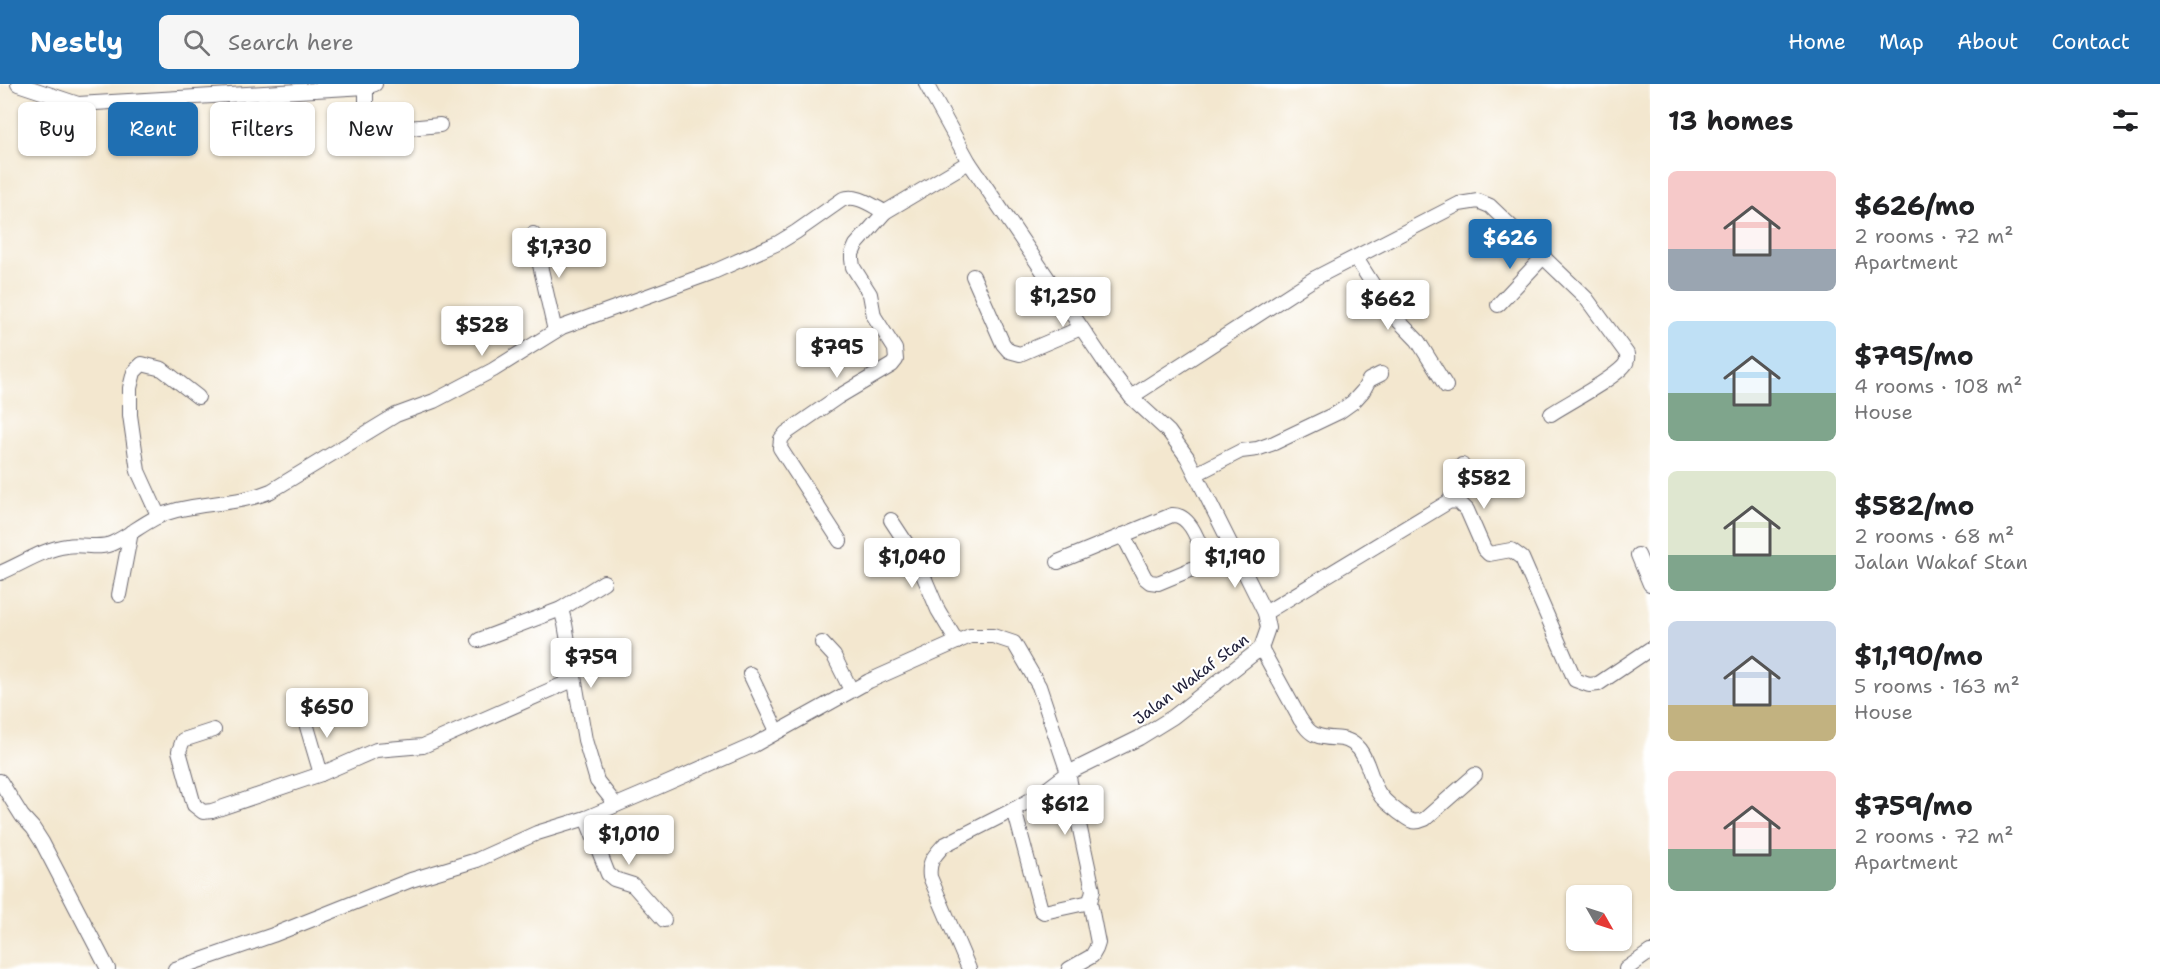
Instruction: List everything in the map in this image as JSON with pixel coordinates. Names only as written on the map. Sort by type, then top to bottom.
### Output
[{"type":"street","points":[[18,84],[78,104],[370,86],[366,115],[381,128],[388,130],[440,125]]},
{"type":"street","points":[[926,84],[969,162],[1110,370],[1131,397],[1169,432],[1196,474],[1265,613],[1450,501],[1459,502],[1467,510],[1484,549],[1489,554],[1511,550],[1522,558],[1575,680],[1588,685],[1598,684],[1650,649]]},
{"type":"street","points":[[840,541],[780,448],[781,439],[786,433],[838,397],[892,365],[896,360],[895,349],[874,316],[870,294],[854,267],[852,254],[856,245],[885,212],[969,162]]},
{"type":"street","points":[[0,573],[38,554],[56,548],[70,545],[107,545],[158,514],[255,498],[271,491],[396,415],[434,401],[493,370],[555,332],[573,323],[711,273],[778,243],[843,199],[857,198],[885,212]]},
{"type":"street","points":[[1131,397],[1315,278],[1459,204],[1478,201],[1490,206],[1586,298],[1627,354],[1628,360],[1625,366],[1551,414]]},
{"type":"street","points":[[533,234],[555,332]]},
{"type":"street","points":[[1498,305],[1544,256]]},
{"type":"street","points":[[1356,258],[1391,313],[1418,340],[1446,386]]},
{"type":"street","points":[[973,276],[1003,344],[1009,351],[1020,354],[1081,328]]},
{"type":"street","points":[[158,514],[138,471],[130,416],[130,388],[134,372],[142,364],[162,369],[198,397]]},
{"type":"street","points":[[1196,474],[1241,452],[1274,443],[1339,412],[1353,402],[1369,380],[1381,374]]},
{"type":"street","points":[[1450,501],[1462,465]]},
{"type":"street","points":[[1058,562],[1172,514],[1179,514],[1187,519],[1207,563]]},
{"type":"street","points":[[891,520],[916,558],[938,610],[957,642]]},
{"type":"street","points":[[119,595],[131,532]]},
{"type":"street","points":[[1123,535],[1145,578],[1150,582],[1158,583],[1233,552]]},
{"type":"street","points":[[1638,555],[1650,584]]},
{"type":"street","points":[[479,640],[561,609],[604,582]]},
{"type":"street","points":[[561,609],[585,740],[597,781],[616,805]]},
{"type":"street","name":"Jalan Wakaf Stan","points":[[969,969],[930,877],[929,866],[944,845],[1014,810],[1068,773],[1139,738],[1173,717],[1261,648],[1268,628],[1265,613]]},
{"type":"street","points":[[174,969],[273,935],[411,880],[477,860],[537,834],[586,818],[753,745],[851,690],[970,636],[993,636],[1014,643],[1039,686],[1068,773],[1093,890],[1090,902],[1098,943],[1092,956],[1069,969]]},
{"type":"street","points":[[822,643],[834,656],[851,690]]},
{"type":"street","points":[[1261,648],[1307,729],[1317,735],[1344,738],[1352,743],[1364,758],[1382,799],[1408,820],[1417,823],[1425,819],[1475,775]]},
{"type":"street","points":[[750,674],[777,731]]},
{"type":"street","points":[[214,730],[183,740],[179,751],[194,806],[203,812],[212,811],[321,774],[376,750],[423,746],[573,680]]},
{"type":"street","points":[[303,713],[321,774]]},
{"type":"street","points":[[0,781],[42,842],[108,969]]},
{"type":"street","points":[[1014,810],[1041,910],[1044,912],[1090,902]]},
{"type":"street","points":[[586,818],[608,874],[614,879],[633,885],[664,920]]},
{"type":"street","points":[[1626,969],[1650,952]]}]
